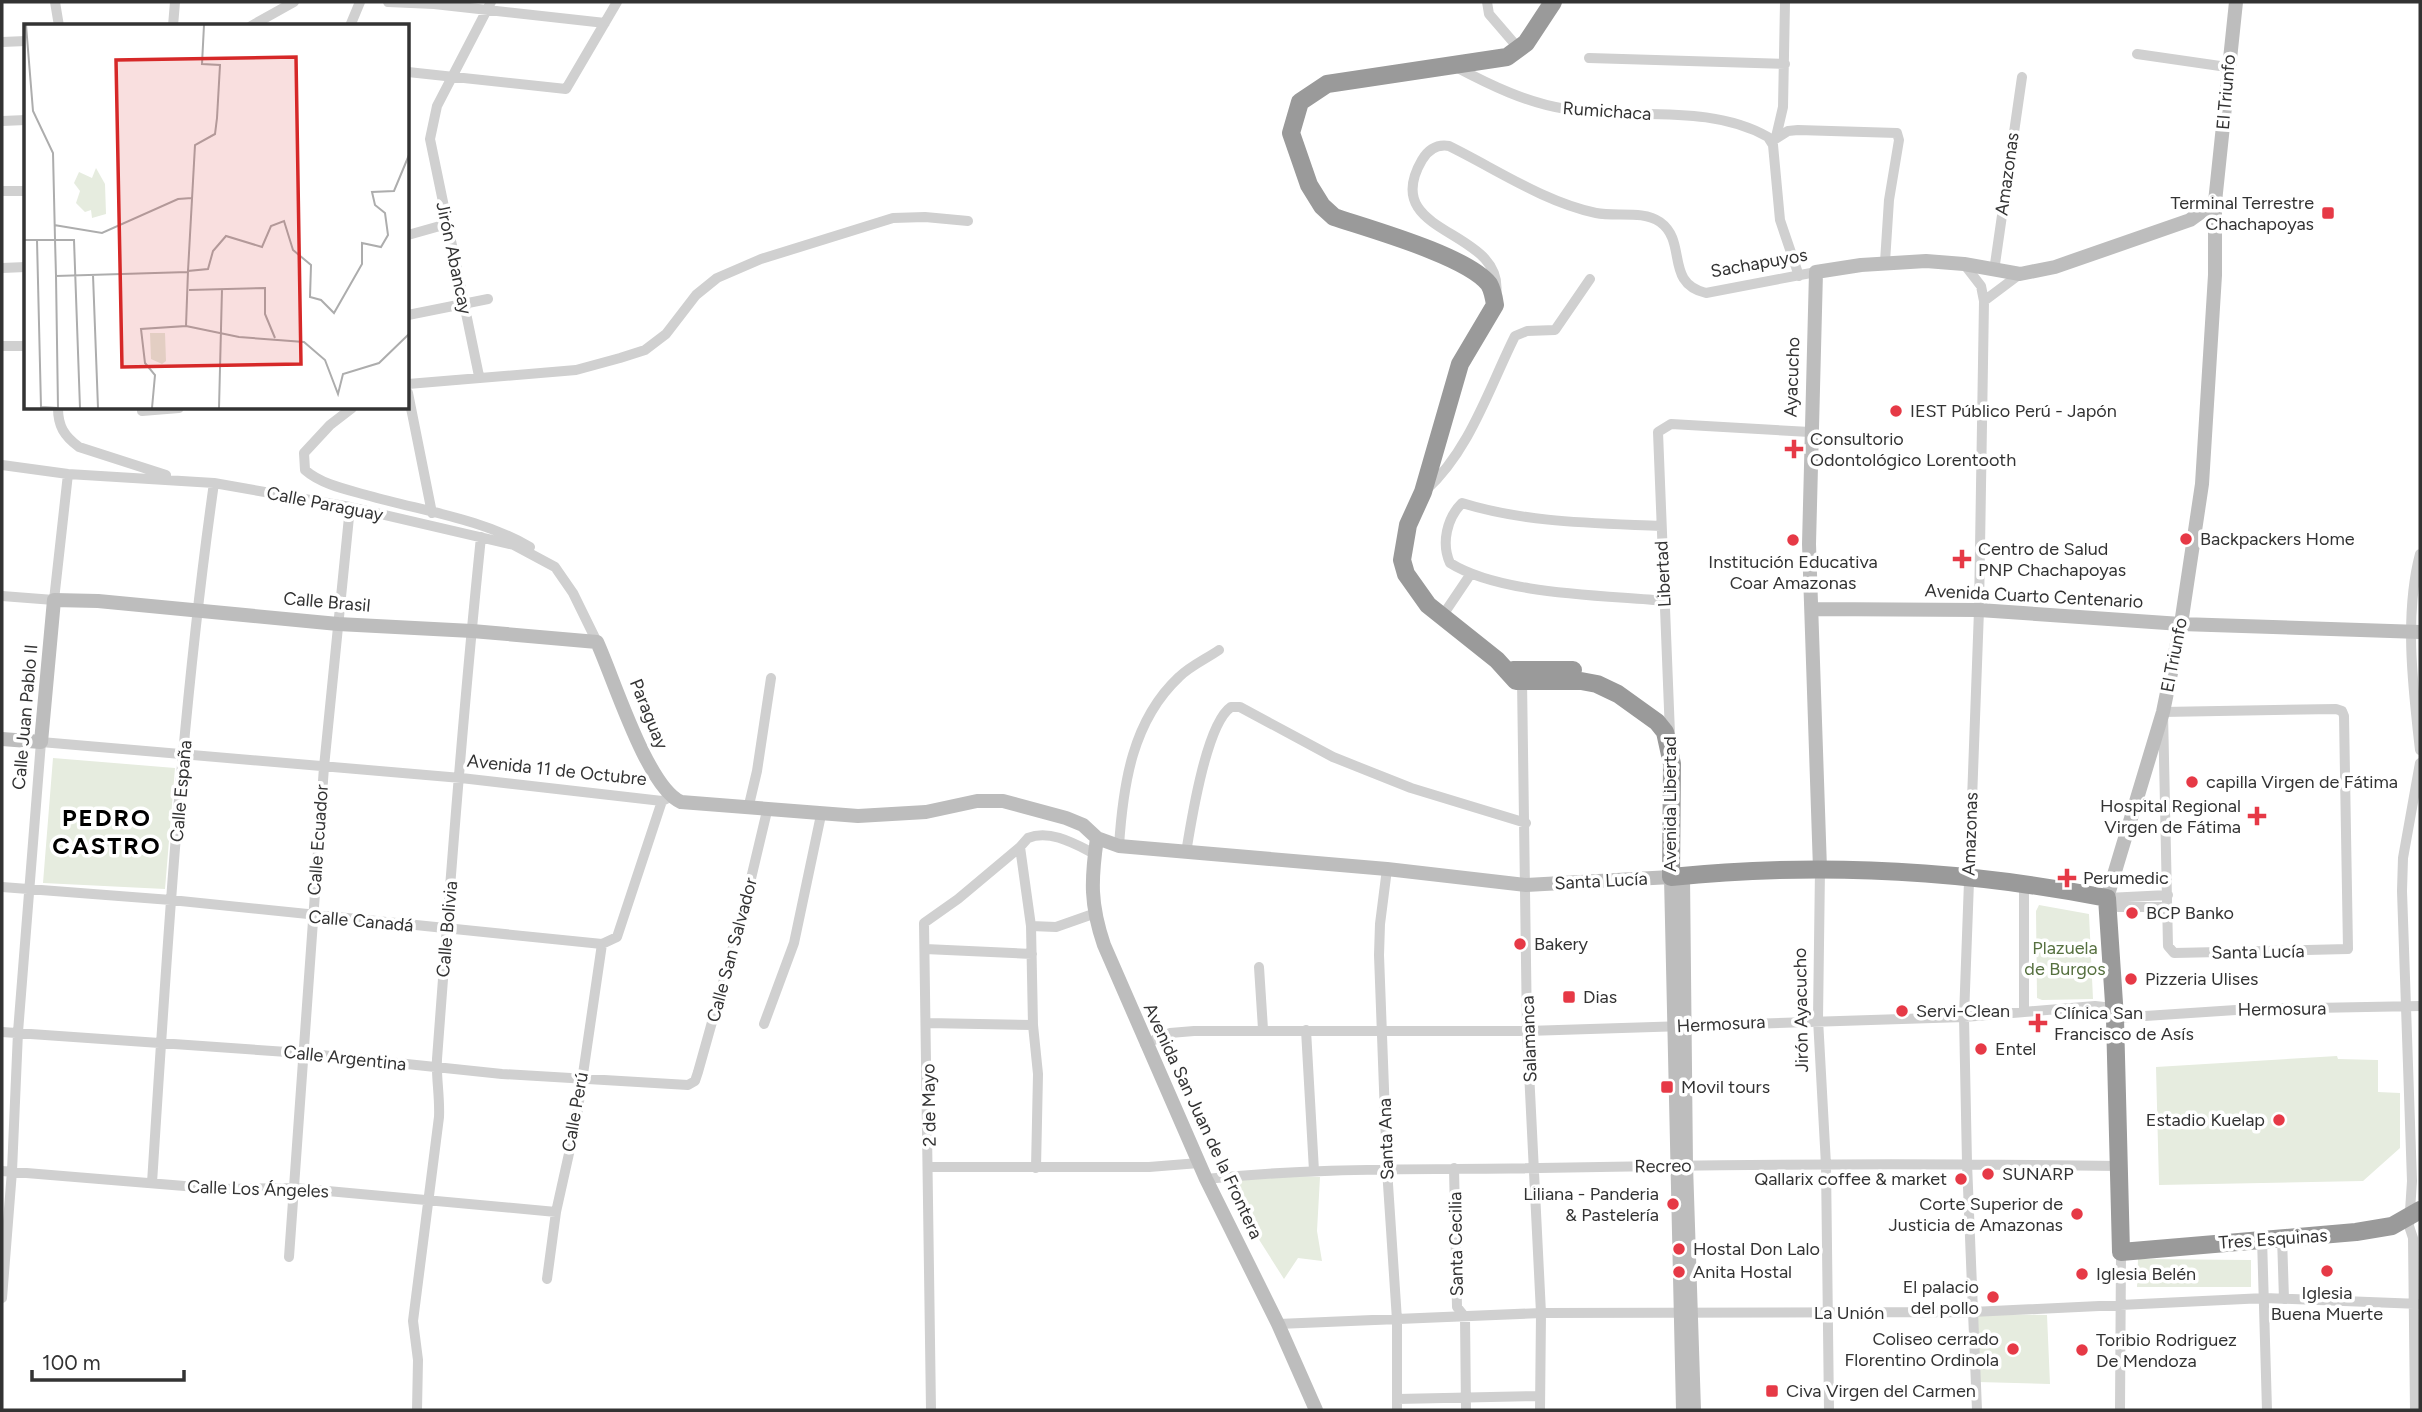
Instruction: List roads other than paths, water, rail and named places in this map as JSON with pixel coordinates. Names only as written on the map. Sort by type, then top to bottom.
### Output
[{"type":"highway","points":[[1553,2],[1539,28],[1520,50],[1507,57],[1327,84],[1300,102],[1292,133],[1309,185],[1322,206],[1334,217],[1455,260],[1479,274],[1490,286],[1494,305],[1460,364],[1423,492],[1402,546],[1402,560],[1415,588],[1428,605],[1517,675],[1597,684],[1634,704],[1657,722],[1670,747]]},
{"type":"highway","points":[[1517,675],[1593,672],[1644,699],[1670,721]]},
{"type":"highway","name":"Avenida Libertad","points":[[1670,721],[1680,744],[1682,762],[1677,877]]},
{"type":"highway","name":"Avenida Libertad","points":[[1670,747],[1677,877]]},
{"type":"highway","name":"Santa Lucía","points":[[1677,877],[1820,869],[1969,876],[2024,882],[2107,898]]},
{"type":"highway","name":"El Triunfo","points":[[2107,898],[2115,1018],[2121,1251]]},
{"type":"highway","name":"Tres Esquinas","points":[[2121,1251],[2262,1238],[2357,1233],[2392,1226],[2416,1213]]},
{"type":"street","points":[[55,2],[59,24]]},
{"type":"street","points":[[173,24],[175,2]]},
{"type":"street","points":[[255,24],[294,2]]},
{"type":"street","points":[[351,24],[360,2]]},
{"type":"street","points":[[388,2],[489,6],[605,23]]},
{"type":"street","points":[[410,72],[451,74],[566,89],[617,2]]},
{"type":"street","points":[[1479,2],[1487,2],[1489,14],[1520,50]]},
{"type":"street","points":[[1785,2],[1783,107],[1772,138],[1780,220],[1798,276]]},
{"type":"street","name":"El Triunfo","points":[[2107,898],[2163,712],[2181,624],[2202,484],[2215,275],[2215,202],[2227,67],[2236,2]]},
{"type":"street","points":[[451,74],[489,6]]},
{"type":"street","points":[[2,42],[24,41]]},
{"type":"street","points":[[2137,54],[2227,67]]},
{"type":"street","points":[[1589,58],[1785,64]]},
{"type":"street","name":"Rumichaca","points":[[1452,65],[1539,103],[1567,110],[1714,120],[1772,138]]},
{"type":"street","name":"Jirón Abancay","points":[[451,74],[433,116],[430,139],[479,376]]},
{"type":"street","name":"Amazonas","points":[[1994,271],[2022,76]]},
{"type":"street","points":[[2,121],[24,120]]},
{"type":"street","points":[[1772,138],[1787,131],[1798,130],[1897,133],[1899,140],[1889,200],[1885,262]]},
{"type":"street","name":"Sachapuyos","points":[[1494,305],[1498,278],[1483,254],[1426,220],[1417,207],[1413,193],[1415,177],[1423,158],[1436,147],[1449,146],[1563,203],[1607,215],[1642,215],[1657,219],[1668,229],[1682,277],[1695,290],[1706,293],[1885,262],[1964,264],[2020,274],[2055,267],[2190,220],[2215,202]]},
{"type":"street","points":[[2,191],[24,191]]},
{"type":"street","points":[[410,384],[576,370],[620,358],[645,350],[666,334],[696,295],[717,278],[761,259],[893,218],[925,217],[968,221]]},
{"type":"street","points":[[410,234],[447,224]]},
{"type":"street","name":"Amazonas","points":[[1964,264],[1981,286],[1984,301],[1979,610],[1964,1017],[1966,1163],[1977,1410]]},
{"type":"street","points":[[2,268],[24,267]]},
{"type":"street","name":"Ayacucho","points":[[1813,609],[1809,544],[1816,272]]},
{"type":"street","points":[[1984,301],[2020,274]]},
{"type":"street","points":[[1423,492],[1440,477],[1457,452],[1516,336],[1527,331],[1555,330],[1590,279]]},
{"type":"street","points":[[410,315],[488,299]]},
{"type":"street","points":[[2,346],[24,346]]},
{"type":"street","points":[[410,403],[432,513]]},
{"type":"street","points":[[58,410],[61,427],[67,439],[79,447],[183,479]]},
{"type":"street","points":[[142,411],[154,410]]},
{"type":"street","points":[[350,410],[311,443],[304,453],[305,470],[313,477],[351,491],[485,526],[516,538],[538,551],[555,567]]},
{"type":"street","name":"Libertad","points":[[1670,721],[1658,432],[1671,424],[1810,432]]},
{"type":"street","name":"Calle Paraguay","points":[[2,465],[68,474],[214,483],[350,508],[514,545],[555,567],[573,593],[597,642]]},
{"type":"street","name":"Calle Juan Pablo II","points":[[2,1298],[7,1171],[32,891],[41,742],[68,474]]},
{"type":"street","name":"Calle España","points":[[152,1183],[171,900],[196,609],[214,483]]},
{"type":"street","points":[[1661,526],[1564,522],[1500,513],[1462,503],[1448,525],[1445,548],[1450,563],[1470,575],[1554,591],[1665,601]]},
{"type":"street","name":"Calle Ecuador","points":[[289,1257],[324,767],[350,508]]},
{"type":"street","name":"Calle Bolivia","points":[[417,1410],[418,1360],[413,1321],[440,1095],[437,1067],[447,929],[481,537]]},
{"type":"street","points":[[2420,554],[2414,589],[2420,750]]},
{"type":"street","points":[[1443,615],[1470,575]]},
{"type":"street","points":[[2,596],[54,600]]},
{"type":"street","name":"Calle Brasil","points":[[54,600],[597,642]]},
{"type":"street","name":"Avenida Cuarto Centenario","points":[[1813,609],[1979,610],[2181,624],[2417,632]]},
{"type":"street","name":"Jirón Ayacucho","points":[[1813,609],[1820,869],[1818,1019],[1826,1165],[1829,1410]]},
{"type":"street","name":"Paraguay","points":[[597,642],[651,771],[666,799]]},
{"type":"street","points":[[1119,846],[1122,791],[1133,754],[1150,715],[1180,676],[1219,650]]},
{"type":"street","name":"Salamanca","points":[[1517,675],[1526,823],[1527,1031],[1541,1313],[1540,1410]]},
{"type":"street","points":[[748,809],[757,771],[771,678]]},
{"type":"street","points":[[1185,853],[1205,761],[1224,711],[1231,707],[1240,707],[1333,757],[1410,788],[1526,823]]},
{"type":"street","name":"Santa Lucía","points":[[2107,898],[2119,907],[2168,907],[2170,951],[2174,953],[2347,948],[2342,711],[2163,712]]},
{"type":"street","points":[[2163,712],[2168,907]]},
{"type":"street","name":"Avenida Libertad","points":[[1670,721],[1670,747]]},
{"type":"street","name":"Avenida 11 de Octubre","points":[[2,739],[184,752],[821,815],[894,815],[926,812],[977,801],[1003,801],[1066,818],[1083,825],[1097,838]]},
{"type":"street","points":[[2415,1410],[2416,1304],[2413,1238],[2409,1226],[2416,1213],[2405,1007],[2403,858],[2420,763]]},
{"type":"street","points":[[602,944],[617,937],[666,799]]},
{"type":"street","name":"Calle San Salvador","points":[[688,1084],[695,1081],[698,1072],[744,908],[767,811]]},
{"type":"street","points":[[764,1024],[794,943],[821,815]]},
{"type":"street","points":[[1036,1168],[1038,1074],[1033,1026],[1031,926],[1020,847],[1027,838],[1046,836],[1060,838],[1095,854]]},
{"type":"street","name":"Santa Lucía","points":[[1097,838],[1119,846],[1387,869],[1526,885],[1677,877]]},
{"type":"street","name":"Avenida San Juan de la Frontera","points":[[1097,838],[1093,914],[1145,1044],[1316,1410]]},
{"type":"street","name":"2 de Mayo","points":[[931,1410],[930,1167],[924,923],[958,900],[1020,847]]},
{"type":"street","name":"Santa Ana","points":[[1387,869],[1380,924],[1387,1169],[1397,1320],[1397,1405]]},
{"type":"street","name":"Avenida Libertad","points":[[1677,877],[1681,1165],[1686,1313],[1695,1410]]},
{"type":"street","points":[[2024,882],[2024,1011]]},
{"type":"street","name":"Calle Canadá","points":[[2,887],[171,900],[312,917],[602,944]]},
{"type":"street","name":"Santa Lucía","points":[[2107,898],[2168,895]]},
{"type":"street","points":[[1031,926],[1056,927],[1093,914]]},
{"type":"street","name":"Calle Perú","points":[[547,1279],[556,1212],[576,1122],[602,944]]},
{"type":"street","points":[[925,949],[1032,954]]},
{"type":"street","points":[[1259,967],[1263,1029]]},
{"type":"street","name":"Hermosura","points":[[1145,1044],[1170,1033],[1263,1029],[1527,1031],[1818,1019],[1964,1017],[2095,1006],[2104,1007],[2115,1018],[2251,1009],[2420,1006]]},
{"type":"street","points":[[927,1023],[1033,1026]]},
{"type":"street","points":[[1306,1030],[1314,1171]]},
{"type":"street","name":"Calle Argentina","points":[[2,1032],[302,1053],[502,1074],[583,1076],[688,1084]]},
{"type":"street","points":[[930,1167],[1149,1167],[1199,1163]]},
{"type":"street","name":"Recreo","points":[[1206,1179],[1314,1171],[1454,1168],[1966,1163],[2120,1166]]},
{"type":"street","name":"Santa Cecilia","points":[[1454,1168],[1457,1307],[1465,1317],[1466,1410]]},
{"type":"street","name":"Calle Los Ángeles","points":[[7,1171],[220,1189],[295,1188],[556,1212]]},
{"type":"street","points":[[2282,1237],[2284,1299]]},
{"type":"street","points":[[2262,1238],[2267,1410]]},
{"type":"street","name":"El Triunfo","points":[[2120,1410],[2121,1251]]},
{"type":"street","name":"La Unión","points":[[1278,1324],[1541,1313],[1972,1312],[2265,1298],[2416,1304]]},
{"type":"street","name":"Avenida Libertad","points":[[1683,1410],[1686,1313]]},
{"type":"street","points":[[1397,1405],[1465,1397],[1540,1396]]},
{"type":"place","name":"Terminal Terrestre Chachapoyas","points":[[2328,213]]},
{"type":"place","name":"IEST Público Perú - Japón","points":[[1896,411]]},
{"type":"place","name":"Consultorio Odontológico Lorentooth","points":[[1794,449]]},
{"type":"place","name":"Backpackers Home","points":[[2186,539]]},
{"type":"place","name":"Institución Educativa Coar Amazonas","points":[[1793,540]]},
{"type":"place","name":"Centro de Salud PNP Chachapoyas","points":[[1962,559]]},
{"type":"place","name":"capilla Virgen de Fátima","points":[[2192,782]]},
{"type":"place","name":"Hospital Regional Virgen de Fátima","points":[[2257,816]]},
{"type":"place","name":"Perumedic","points":[[2067,878]]},
{"type":"place","name":"BCP Banko","points":[[2132,913]]},
{"type":"place","name":"Bakery","points":[[1520,944]]},
{"type":"place","name":"Pizzeria Ulises","points":[[2131,979]]},
{"type":"place","name":"Dias","points":[[1569,997]]},
{"type":"place","name":"Servi-Clean","points":[[1902,1011]]},
{"type":"place","name":"Clínica San Francisco de Asís","points":[[2038,1023]]},
{"type":"place","name":"Entel","points":[[1981,1049]]},
{"type":"place","name":"Movil tours","points":[[1667,1087]]},
{"type":"place","name":"Estadio Kuelap","points":[[2279,1120]]},
{"type":"place","name":"SUNARP","points":[[1988,1174]]},
{"type":"place","name":"Qallarix coffee & market","points":[[1961,1179]]},
{"type":"place","name":"Liliana - Panderia & Pastelería","points":[[1673,1204]]},
{"type":"place","name":"Corte Superior de Justicia de Amazonas","points":[[2077,1214]]},
{"type":"place","name":"Hostal Don Lalo","points":[[1679,1249]]},
{"type":"place","name":"Iglesia Buena Muerte","points":[[2327,1271]]},
{"type":"place","name":"Anita Hostal","points":[[1679,1272]]},
{"type":"place","name":"Iglesia Belén","points":[[2082,1274]]},
{"type":"place","name":"El palacio del pollo","points":[[1993,1297]]},
{"type":"place","name":"Coliseo cerrado Florentino Ordinola","points":[[2013,1349]]},
{"type":"place","name":"Toribio Rodriguez De Mendoza","points":[[2082,1350]]},
{"type":"place","name":"Civa Virgen del Carmen","points":[[1772,1391]]},
{"type":"district","name":"PEDRO CASTRO","points":[[107,832]]},
{"type":"park label","name":"Plazuela de Burgos","points":[[2065,958]]}]
